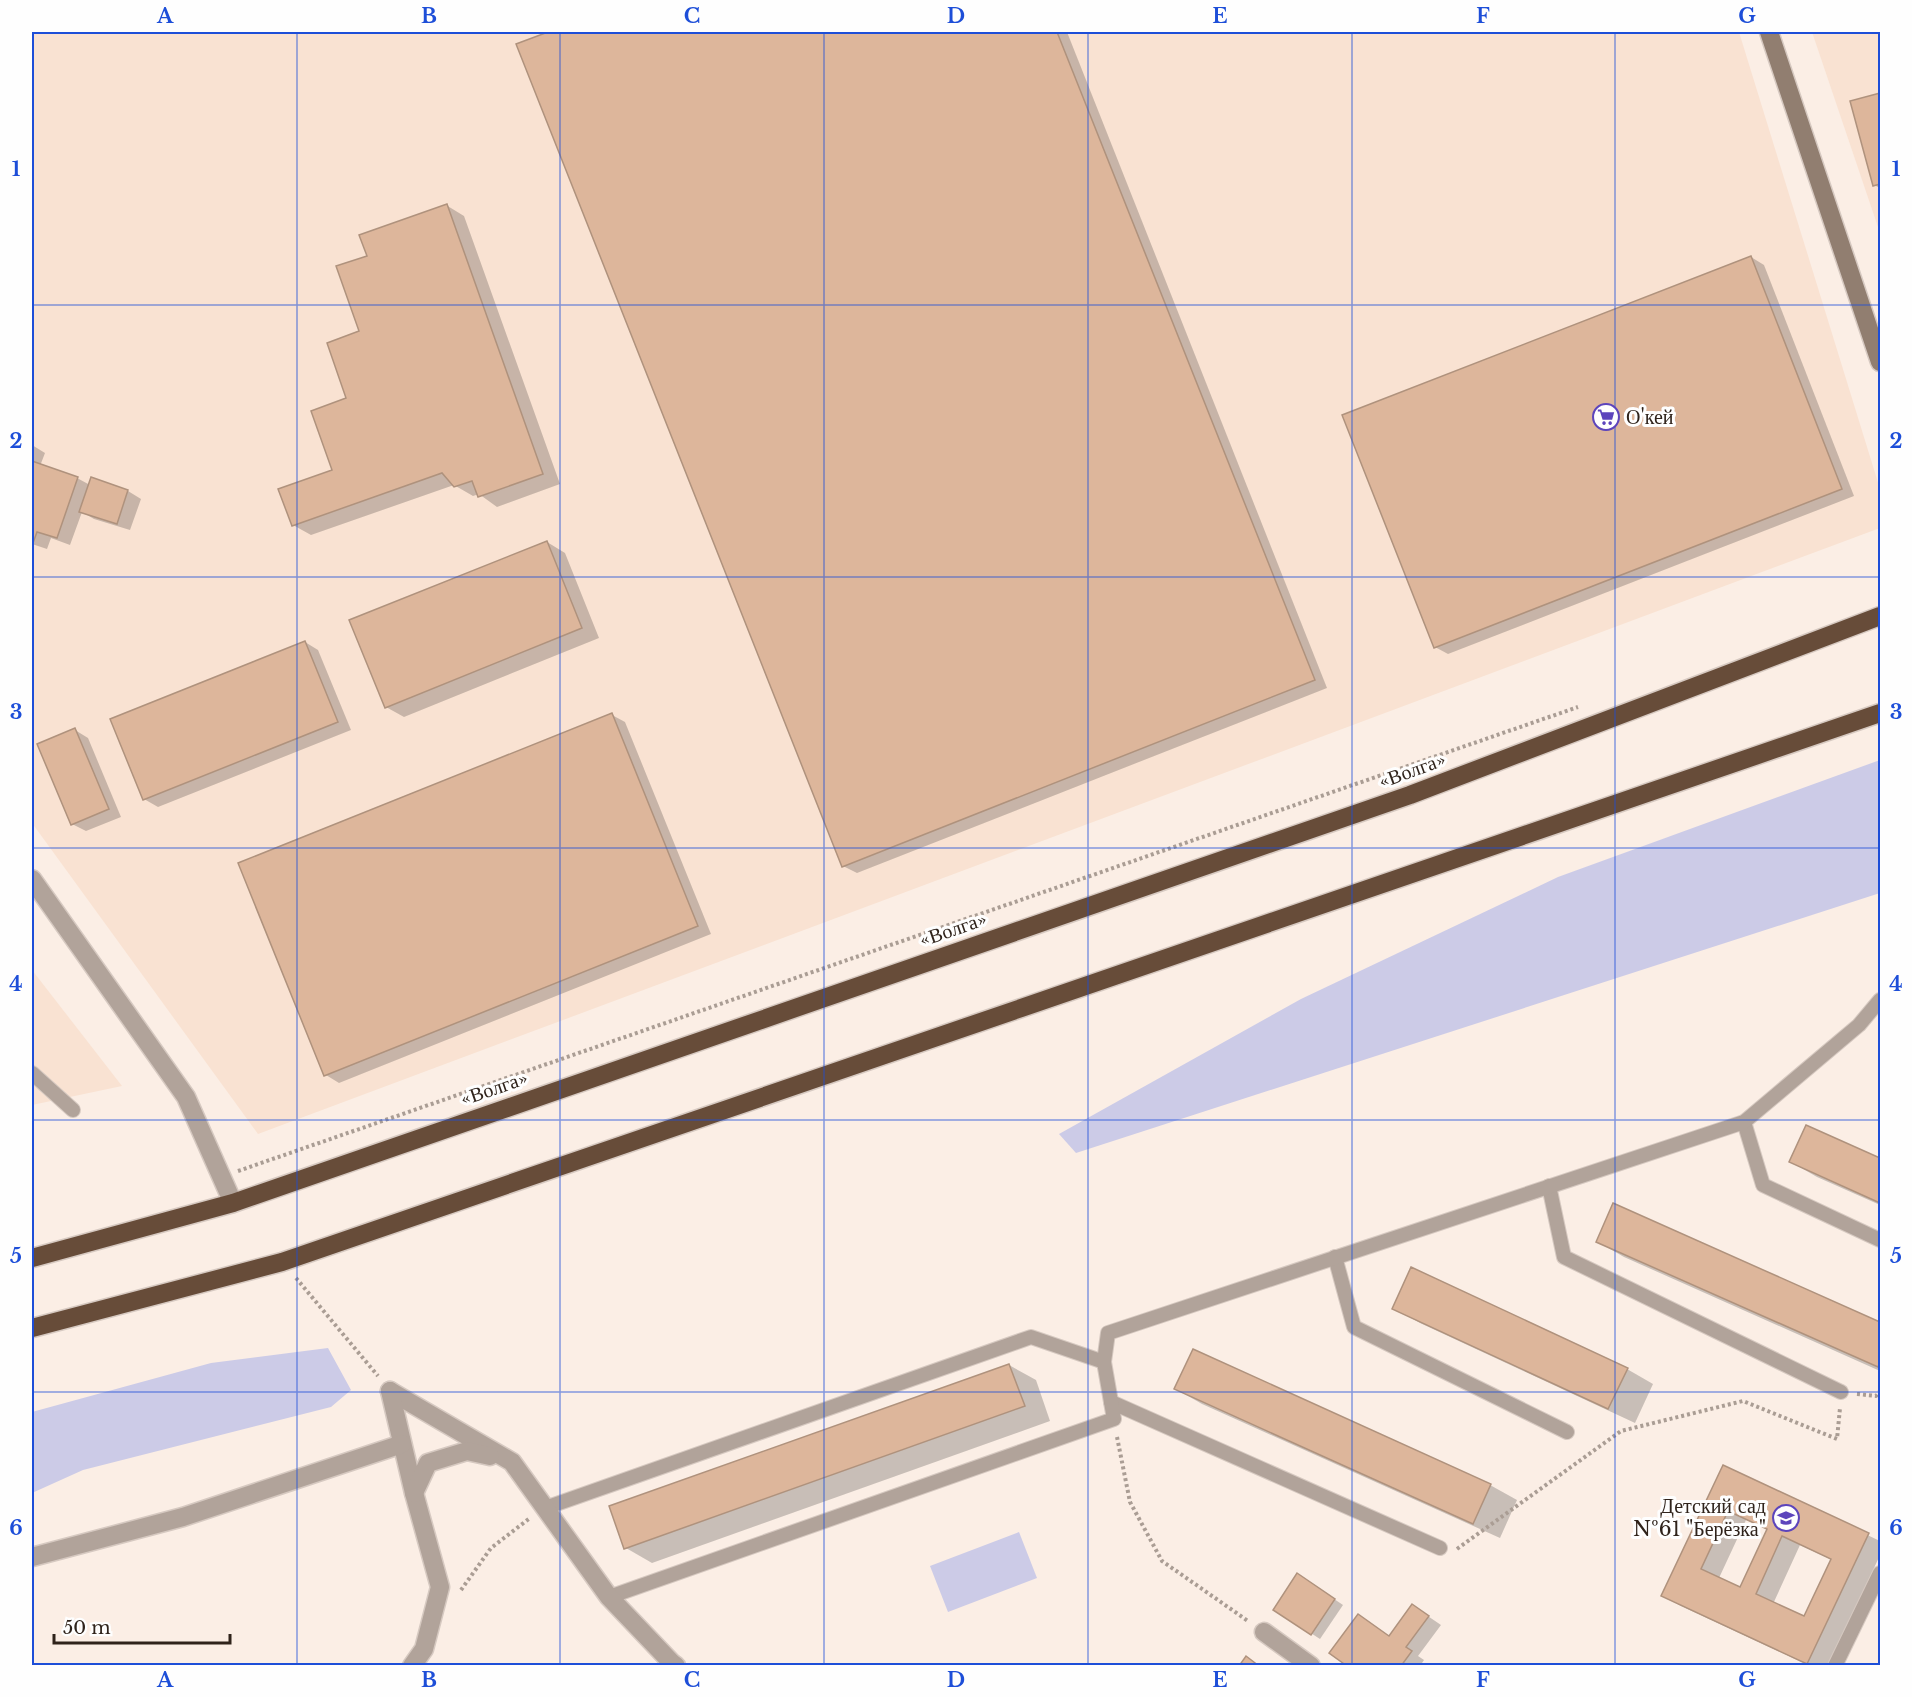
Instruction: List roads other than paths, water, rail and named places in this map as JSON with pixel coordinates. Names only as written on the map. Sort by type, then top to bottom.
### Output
[{"type":"highway","name":"«Волга»","points":[[32,1258],[233,1203],[1410,795],[1881,616]]},
{"type":"highway","points":[[32,1328],[282,1262],[1881,713]]},
{"type":"street","points":[[1769,32],[1881,362]]},
{"type":"street","points":[[32,879],[186,1097],[233,1203]]},
{"type":"street","points":[[412,1665],[424,1649],[440,1587],[414,1493],[390,1391],[512,1462],[609,1597],[672,1664],[676,1665]]},
{"type":"street","points":[[32,1557],[183,1516],[402,1444]]},
{"type":"street","points":[[414,1493],[428,1463],[467,1450],[512,1462]]},
{"type":"street","points":[[1264,1632],[1311,1665]]},
{"type":"lane","points":[[609,1597],[1114,1419],[1104,1362],[1108,1333],[1744,1122],[1859,1025],[1881,1000]]},
{"type":"lane","points":[[32,1072],[73,1110]]},
{"type":"lane","points":[[1744,1122],[1763,1185],[1881,1240]]},
{"type":"lane","points":[[1550,1186],[1564,1257],[1841,1392]]},
{"type":"lane","points":[[1335,1257],[1354,1327],[1567,1432]]},
{"type":"lane","points":[[545,1508],[1031,1337],[1104,1362]]},
{"type":"lane","points":[[1111,1402],[1440,1548]]},
{"type":"lane","points":[[1835,1665],[1881,1573]]},
{"type":"place","name":"О'кей","points":[[1606,417]]},
{"type":"place","name":"Детский сад №61 \"Берёзка\"","points":[[1786,1518]]}]
